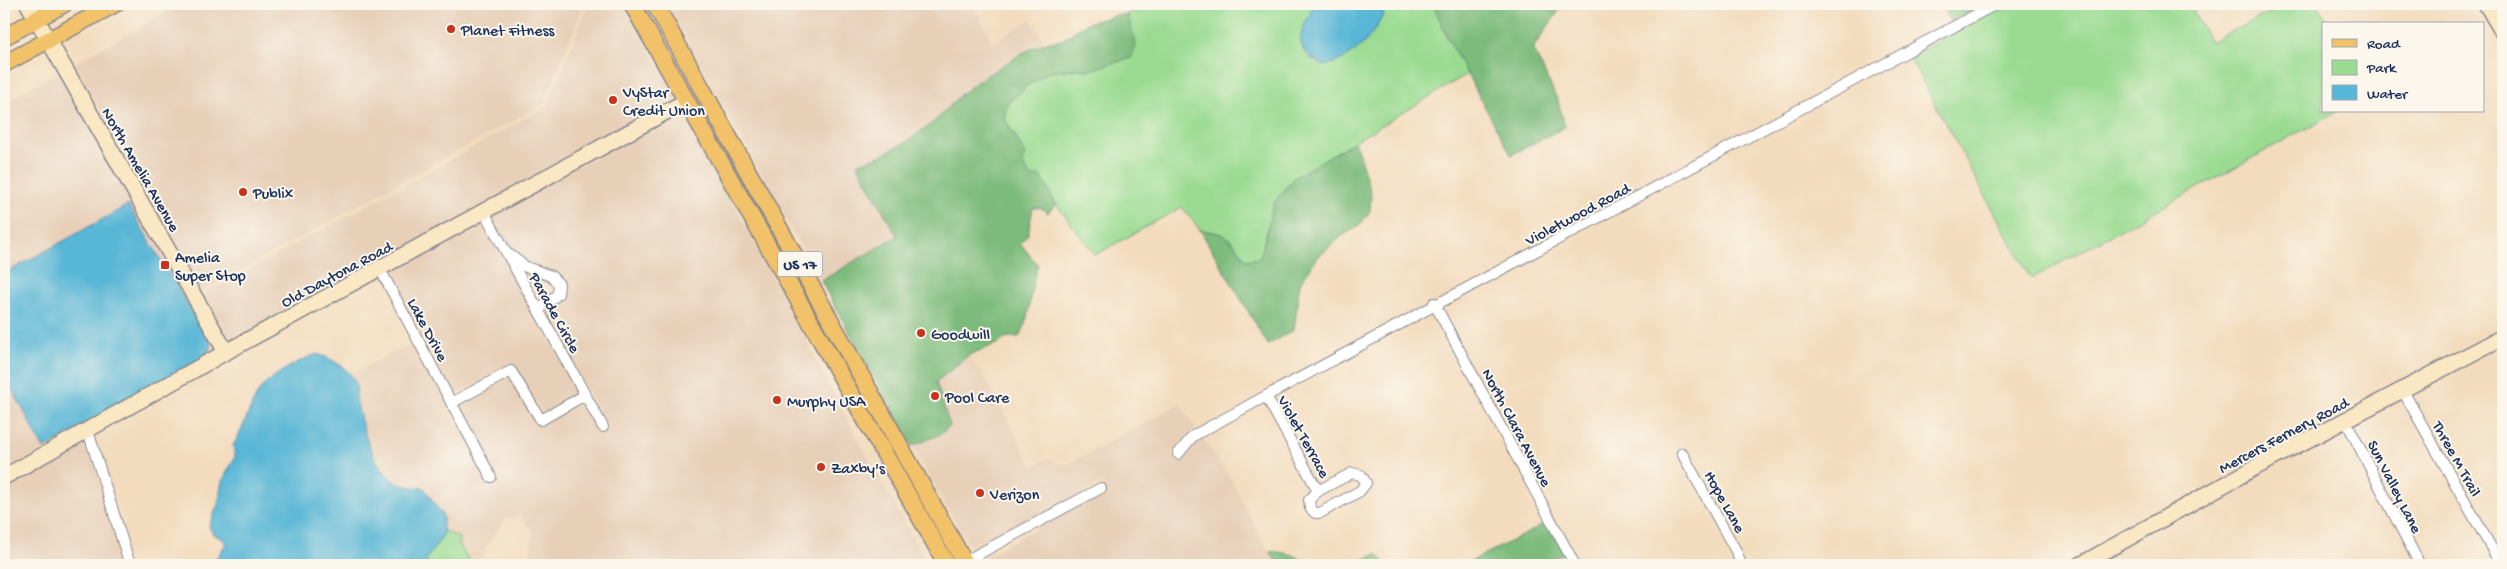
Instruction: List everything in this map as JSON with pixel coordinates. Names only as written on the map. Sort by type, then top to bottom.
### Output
[{"type":"main road","points":[[4,37],[64,4]]},
{"type":"main road","points":[[4,64],[115,4]]},
{"type":"main road","name":"US 17","points":[[632,4],[947,565]]},
{"type":"main road","name":"US 17","points":[[655,4],[852,358],[963,564]]},
{"type":"main road","points":[[674,80],[687,90],[706,95]]},
{"type":"main road","points":[[686,101],[697,104],[703,109],[722,141],[748,170]]},
{"type":"main road","points":[[804,309],[818,321],[825,324],[832,322]]},
{"type":"main road","points":[[819,334],[834,340],[852,358]]},
{"type":"street","name":"North Amelia Avenue","points":[[28,4],[226,352]]},
{"type":"street","name":"Violetwood Road","points":[[1178,454],[1193,436],[1434,304],[1562,238],[1996,4]]},
{"type":"street","points":[[2486,4],[2503,32]]},
{"type":"street","name":"Old Daytona Road","points":[[4,477],[226,352],[686,101]]},
{"type":"street","name":"Parade Circle","points":[[484,212],[603,427]]},
{"type":"street","points":[[505,251],[526,267],[551,276],[559,284],[558,294],[538,310]]},
{"type":"street","name":"Lake Drive","points":[[380,269],[491,477]]},
{"type":"street","name":"North Clara Avenue","points":[[1434,304],[1575,565]]},
{"type":"street","name":"Mercers Fernery Road","points":[[2080,565],[2256,467],[2503,337]]},
{"type":"street","points":[[452,403],[511,371],[541,420],[585,396]]},
{"type":"street","name":"Three M Trail","points":[[2403,391],[2501,565]]},
{"type":"street","name":"Violet Terrace","points":[[1266,396],[1318,491]]},
{"type":"street","name":"Sun Valley Lane","points":[[2346,421],[2420,565]]},
{"type":"street","points":[[88,431],[130,565]]},
{"type":"street","name":"Hope Lane","points":[[1682,453],[1737,553],[1741,565]]},
{"type":"street","name":"Violet Terrace","points":[[1352,473],[1361,475],[1366,483],[1360,491],[1320,513],[1315,513],[1310,508],[1309,500],[1318,491],[1352,473]]},
{"type":"street","points":[[963,564],[1101,488]]},
{"type":"shaded area","points":[[182,4],[584,4],[545,103],[201,292],[74,63]]},
{"type":"shaded area","points":[[588,4],[624,4],[678,100],[227,345],[201,296],[548,106]]},
{"type":"shaded area","points":[[666,4],[972,4],[993,42],[1031,19],[1045,43],[1024,52],[978,81],[960,95],[935,121],[906,142],[880,156],[857,165],[897,236],[821,281]]},
{"type":"shaded area","points":[[61,70],[219,350],[208,356],[128,205],[4,274],[4,102]]},
{"type":"shaded area","points":[[683,109],[853,430],[928,565],[529,565],[533,532],[520,515],[505,520],[483,551],[484,565],[472,565],[459,544],[459,538],[443,530],[443,516],[424,488],[401,485],[382,469],[368,443],[356,401],[356,384],[349,375],[414,342],[489,483],[497,479],[458,405],[510,377],[538,422],[544,424],[584,402],[601,433],[609,429],[544,311],[561,298],[564,285],[528,263],[508,247],[490,214]]},
{"type":"shaded area","points":[[482,219],[579,393],[543,413],[515,369],[509,366],[453,396],[387,271]]},
{"type":"shaded area","points":[[969,355],[991,388],[1032,466],[1048,458],[1065,466],[1180,404],[1196,428],[1189,433],[1172,455],[1179,461],[1196,440],[1202,437],[1234,484],[1257,532],[1278,565],[980,565],[978,560],[1107,490],[1102,482],[972,551],[912,446],[941,434],[950,426],[936,382]]},
{"type":"shaded area","points":[[4,374],[44,449],[4,471]]},
{"type":"shaded area","points":[[86,438],[125,565],[4,565],[4,483]]},
{"type":"green space","points":[[1145,4],[1315,4],[1302,31],[1301,39],[1304,52],[1324,66],[1346,57],[1364,43],[1378,25],[1387,4],[1433,4],[1448,39],[1469,73],[1295,177],[1274,203],[1260,258],[1246,260],[1228,238],[1217,233],[1200,230],[1182,207],[1095,255],[1056,204],[1041,176],[1031,177],[1023,165],[1025,153],[1004,118],[1007,104],[1027,86],[1049,72],[1071,69],[1089,70],[1128,16],[1126,15]]},
{"type":"green space","points":[[1433,4],[1561,4],[1558,12],[1533,48],[1558,101],[1565,127],[1511,155],[1448,39]]},
{"type":"green space","points":[[1941,4],[1985,4],[1951,22]]},
{"type":"green space","points":[[2007,4],[2190,4],[2210,42],[2287,4],[2318,4],[2328,22],[2322,22],[2322,112],[2336,112],[2031,279],[1909,57]]},
{"type":"green space","points":[[1117,15],[1128,15],[1136,47],[1131,58],[1089,70],[1071,69],[1049,72],[1027,86],[1007,104],[1004,118],[1025,153],[1023,165],[1031,177],[1041,176],[1056,204],[1048,213],[1041,208],[1033,208],[1028,234],[1020,243],[1038,265],[1029,310],[1019,337],[1008,337],[999,343],[969,355],[936,382],[950,426],[941,434],[912,446],[821,281],[897,236],[857,164],[880,156],[906,142],[935,121],[960,95],[978,81],[1024,52],[1045,43],[1062,40],[1087,23]]},
{"type":"green space","points":[[1355,141],[1371,193],[1370,211],[1360,225],[1342,236],[1317,258],[1300,283],[1294,330],[1268,345],[1200,230],[1217,233],[1228,238],[1246,260],[1260,258],[1274,203],[1295,177]]},
{"type":"green space","points":[[1547,523],[1564,553],[1542,565],[1464,565]]},
{"type":"green space","points":[[443,530],[459,538],[459,544],[472,565],[427,565],[426,559],[443,535]]},
{"type":"green space","points":[[1270,551],[1295,556],[1307,565],[1278,565]]},
{"type":"green space","points":[[1377,554],[1387,565],[1348,565]]},
{"type":"water","points":[[1315,4],[1387,4],[1378,25],[1364,43],[1346,57],[1324,66],[1313,59],[1302,46],[1302,32]]},
{"type":"water","points":[[128,205],[211,343],[208,356],[44,449],[4,374],[4,274]]},
{"type":"water","points":[[318,354],[340,365],[353,378],[356,384],[356,401],[366,437],[371,450],[384,471],[401,485],[424,488],[443,516],[443,535],[426,559],[427,565],[212,565],[225,545],[225,541],[212,533],[209,526],[218,504],[222,481],[235,457],[233,445],[258,393],[276,375],[294,364]]},
{"type":"place","name":"Planet Fitness","points":[[451,29]]},
{"type":"place","name":"VyStar Credit Union","points":[[613,100]]},
{"type":"place","name":"Publix","points":[[243,192]]},
{"type":"place","name":"Amelia Super Stop","points":[[165,265]]},
{"type":"place","name":"Goodwill","points":[[921,333]]},
{"type":"place","name":"Pool Care","points":[[935,396]]},
{"type":"place","name":"Murphy USA","points":[[777,400]]},
{"type":"place","name":"Zaxby's","points":[[821,467]]},
{"type":"place","name":"Verizon","points":[[980,493]]}]
